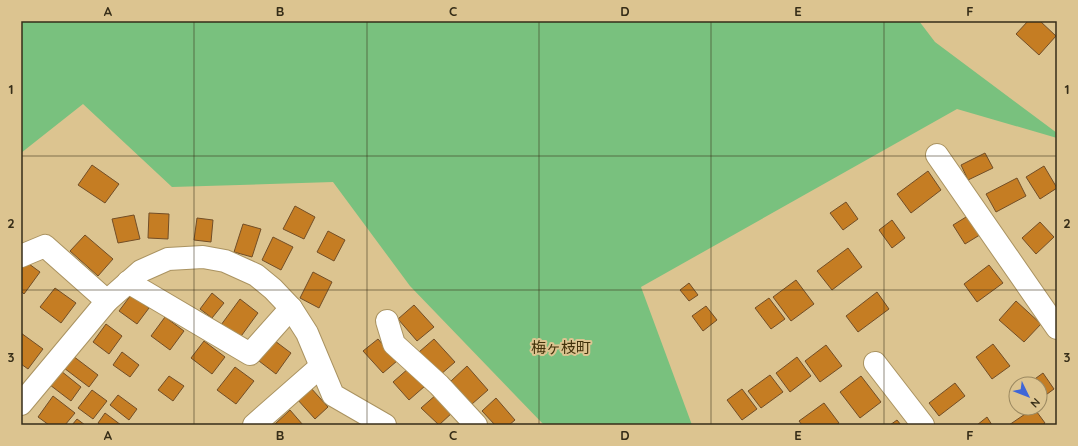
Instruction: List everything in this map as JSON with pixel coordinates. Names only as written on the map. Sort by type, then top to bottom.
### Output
[{"type":"street","points":[[937,154],[1057,328]]},
{"type":"street","points":[[21,256],[45,246],[107,301]]},
{"type":"street","points":[[21,404],[107,301],[141,271],[168,259],[203,257],[225,261],[256,275],[273,289],[291,308],[307,333],[333,395],[384,425]]},
{"type":"street","points":[[128,282],[250,354],[291,308]]},
{"type":"street","points":[[387,322],[394,344],[439,385],[476,425]]},
{"type":"street","points":[[875,363],[923,425]]},
{"type":"street","points":[[254,425],[320,367]]},
{"type":"green space","points":[[21,21],[919,21],[935,42],[1057,133],[1057,138],[957,109],[641,287],[692,425],[544,425],[410,286],[333,182],[172,187],[83,104],[21,153]]},
{"type":"building","points":[[1028,21],[1040,21],[1056,36],[1039,55],[1016,34]]},
{"type":"building","points":[[985,153],[993,168],[968,180],[961,165]]},
{"type":"building","points":[[92,165],[119,184],[105,203],[78,185]]},
{"type":"building","points":[[1044,166],[1057,188],[1040,199],[1026,177]]},
{"type":"building","points":[[928,171],[941,190],[911,213],[897,194]]},
{"type":"building","points":[[1017,178],[1026,196],[996,212],[986,194]]},
{"type":"building","points":[[846,202],[858,219],[843,230],[830,213]]},
{"type":"building","points":[[295,206],[315,217],[304,239],[283,229]]},
{"type":"building","points":[[149,213],[169,214],[168,239],[148,238]]},
{"type":"building","points":[[971,214],[983,233],[965,244],[953,225]]},
{"type":"building","points":[[134,215],[140,239],[118,243],[112,219]]},
{"type":"building","points":[[197,218],[213,220],[211,242],[194,240]]},
{"type":"building","points":[[892,220],[905,238],[892,248],[879,230]]},
{"type":"building","points":[[1040,222],[1054,237],[1036,254],[1022,238]]},
{"type":"building","points":[[243,224],[261,229],[252,257],[234,252]]},
{"type":"building","points":[[328,231],[345,240],[334,261],[317,252]]},
{"type":"building","points":[[85,235],[113,259],[98,276],[70,251]]},
{"type":"building","points":[[273,237],[293,247],[281,270],[262,260]]},
{"type":"building","points":[[848,248],[862,267],[832,290],[817,271]]},
{"type":"building","points":[[25,261],[40,272],[24,294],[21,291],[21,266]]},
{"type":"building","points":[[989,265],[1003,283],[977,302],[964,284]]},
{"type":"building","points":[[313,272],[332,282],[319,308],[300,298]]},
{"type":"building","points":[[796,280],[814,304],[791,321],[773,297]]},
{"type":"building","points":[[689,283],[698,295],[689,301],[680,290]]},
{"type":"building","points":[[55,288],[76,303],[61,323],[40,307]]},
{"type":"building","points":[[877,292],[889,309],[858,332],[846,316]]},
{"type":"building","points":[[212,293],[224,303],[212,318],[200,309]]},
{"type":"building","points":[[131,295],[149,308],[137,324],[119,311]]},
{"type":"building","points":[[769,298],[785,319],[771,329],[755,308]]},
{"type":"building","points":[[240,299],[258,313],[239,339],[221,325]]},
{"type":"building","points":[[1016,301],[1041,324],[1024,342],[999,320]]},
{"type":"building","points":[[414,305],[434,327],[417,341],[398,319]]},
{"type":"building","points":[[706,306],[717,320],[703,331],[692,316]]},
{"type":"building","points":[[165,317],[184,331],[170,350],[151,336]]},
{"type":"building","points":[[106,324],[122,336],[109,354],[93,342]]},
{"type":"building","points":[[21,333],[43,349],[28,369],[21,364]]},
{"type":"building","points":[[378,339],[397,361],[383,373],[363,351]]},
{"type":"building","points":[[434,339],[455,362],[440,375],[419,352]]},
{"type":"building","points":[[204,341],[225,357],[212,374],[191,358]]},
{"type":"building","points":[[275,341],[291,353],[276,374],[259,361]]},
{"type":"building","points":[[993,344],[1010,366],[992,379],[976,357]]},
{"type":"building","points":[[826,345],[842,366],[820,382],[805,361]]},
{"type":"building","points":[[122,352],[139,365],[130,377],[113,365]]},
{"type":"building","points":[[73,356],[98,375],[89,387],[64,368]]},
{"type":"building","points":[[797,357],[811,376],[790,392],[776,373]]},
{"type":"building","points":[[467,366],[488,390],[472,404],[451,381]]},
{"type":"building","points":[[235,367],[254,381],[236,404],[217,390]]},
{"type":"building","points":[[409,368],[425,386],[409,400],[393,382]]},
{"type":"building","points":[[61,371],[81,387],[71,401],[50,385]]},
{"type":"building","points":[[770,375],[783,392],[761,408],[748,391]]},
{"type":"building","points":[[169,376],[184,386],[173,401],[158,390]]},
{"type":"building","points":[[861,376],[881,402],[860,418],[840,392]]},
{"type":"building","points":[[1048,380],[1054,389],[1048,393]]},
{"type":"building","points":[[955,383],[965,396],[939,416],[929,403]]},
{"type":"building","points":[[310,387],[328,407],[315,419],[297,399]]},
{"type":"building","points":[[742,389],[757,409],[742,420],[727,400]]},
{"type":"building","points":[[92,390],[107,401],[93,419],[78,408]]},
{"type":"building","points":[[437,394],[453,412],[439,425],[421,408]]},
{"type":"building","points":[[118,395],[137,409],[129,420],[110,405]]},
{"type":"building","points":[[53,396],[75,413],[65,425],[49,425],[38,417]]},
{"type":"building","points":[[496,398],[515,420],[509,425],[495,425],[482,411]]},
{"type":"building","points":[[824,403],[839,423],[836,425],[802,425],[799,421]]},
{"type":"building","points":[[290,410],[303,425],[274,425]]},
{"type":"building","points":[[105,413],[121,425],[101,425],[98,423]]},
{"type":"building","points":[[1022,416],[1040,416],[1045,423],[1042,425],[1009,425]]},
{"type":"building","points":[[987,417],[992,425],[977,425]]},
{"type":"building","points":[[77,419],[85,425],[72,425]]},
{"type":"building","points":[[897,420],[901,425],[890,425]]},
{"type":"district","name":"梅ヶ枝町","points":[[561,347]]}]
